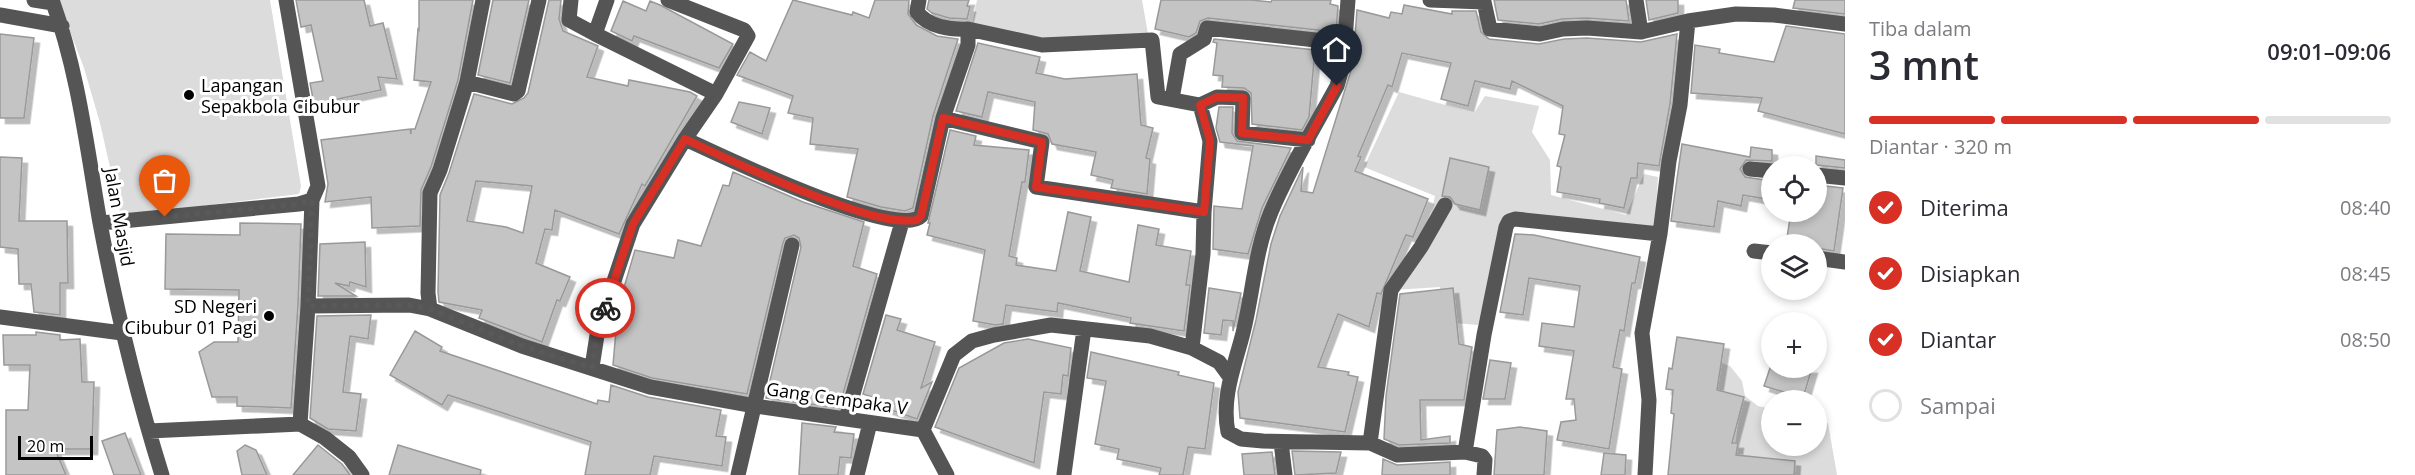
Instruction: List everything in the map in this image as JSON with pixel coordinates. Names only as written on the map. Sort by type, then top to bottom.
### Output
[{"type":"street","points":[[34,0],[52,1]]},
{"type":"street","points":[[286,0],[318,186],[312,200],[300,424]]},
{"type":"street","points":[[430,309],[428,293],[430,193],[440,170],[467,82],[483,0]]},
{"type":"street","points":[[467,82],[516,93],[539,0]]},
{"type":"street","points":[[571,0],[569,21],[717,94]]},
{"type":"street","points":[[595,34],[607,0]]},
{"type":"street","points":[[592,368],[598,329],[633,224],[685,139],[717,94],[748,36],[748,33],[668,0]]},
{"type":"street","points":[[919,0],[917,12],[922,19],[951,30],[968,29],[1042,45],[1152,40],[1158,97],[1200,105],[1217,97],[1243,98],[1242,133],[1308,140]]},
{"type":"street","points":[[1348,0],[1342,65],[1337,86],[1270,213],[1259,249],[1251,302],[1230,377],[1226,411],[1228,432],[1240,439],[1370,443],[1398,454],[1466,452],[1482,456],[1485,460],[1484,475]]},
{"type":"street","points":[[1430,0],[1484,1],[1488,27],[1494,30],[1540,34],[1563,29],[1587,28],[1641,32],[1688,21],[1736,14],[1774,15],[1845,24]]},
{"type":"street","points":[[1636,0],[1641,32]]},
{"type":"street","name":"Jalan Masjid","points":[[52,1],[62,26],[79,98],[100,223],[122,333],[162,475]]},
{"type":"street","points":[[0,15],[62,26]]},
{"type":"street","points":[[1646,475],[1649,400],[1642,333],[1680,105],[1688,21]]},
{"type":"street","points":[[1172,99],[1180,54],[1204,39],[1207,28],[1343,43]]},
{"type":"street","points":[[685,139],[775,181],[859,212],[902,222],[917,220],[921,216],[943,118],[968,45],[968,29]]},
{"type":"street","points":[[1192,348],[1203,254],[1210,141],[1200,105]]},
{"type":"street","points":[[943,118],[1042,142],[1036,187],[1204,212]]},
{"type":"street","points":[[1750,169],[1761,170]]},
{"type":"street","points":[[1827,176],[1845,178]]},
{"type":"street","points":[[100,223],[299,204],[312,200]]},
{"type":"street","points":[[1370,443],[1391,290],[1421,247],[1444,205]]},
{"type":"street","points":[[1466,452],[1484,335],[1509,221],[1515,219],[1660,234]]},
{"type":"street","points":[[846,419],[902,222]]},
{"type":"street","points":[[738,475],[792,245]]},
{"type":"street","points":[[1754,250],[1761,251]]},
{"type":"street","points":[[1827,260],[1845,262]]},
{"type":"street","name":"Gang Cempaka V","points":[[308,306],[409,305],[430,309],[522,346],[650,387],[755,406],[923,430],[954,355],[972,341],[1051,325],[1150,336],[1192,348],[1219,362],[1230,377]]},
{"type":"street","points":[[0,316],[122,333]]},
{"type":"street","points":[[1064,474],[1084,329]]},
{"type":"street","points":[[858,475],[870,423]]},
{"type":"street","points":[[148,431],[300,424],[333,444],[349,457],[362,475]]},
{"type":"street","points":[[923,430],[947,475]]},
{"type":"street","points":[[1281,442],[1285,475]]},
{"type":"shaded area","name":"Lapangan Sepakbola Cibubur","points":[[58,0],[270,0],[301,186],[299,194],[121,216],[100,123],[84,68]]},
{"type":"shaded area","points":[[977,0],[1142,0],[1148,34],[1079,42],[971,30]]},
{"type":"shaded area","points":[[1399,92],[1474,113],[1485,96],[1539,106],[1532,132],[1550,160],[1551,195],[1626,215],[1644,174],[1658,177],[1654,241],[1505,214],[1478,325],[1443,322],[1440,287],[1394,290],[1428,228],[1435,196],[1364,167]]},
{"type":"shaded area","points":[[1719,362],[1730,366],[1742,381],[1745,396],[1761,407],[1761,456],[1827,456],[1828,423],[1837,475],[1762,475],[1734,455],[1740,408],[1714,390]]},
{"type":"building","points":[[296,0],[364,0],[370,26],[383,23],[397,79],[378,77],[381,90],[314,104],[310,83],[323,81],[311,25],[301,27]]},
{"type":"building","points":[[419,0],[473,0],[458,80],[431,167],[421,190],[420,226],[372,228],[371,197],[325,202],[328,184],[321,140],[410,129],[411,134],[411,129],[415,129],[431,82],[414,80],[419,30]]},
{"type":"building","points":[[493,0],[529,0],[510,83],[478,75]]},
{"type":"building","points":[[549,0],[561,0],[559,19],[563,31],[598,46],[587,77],[628,86],[629,80],[690,92],[697,96],[645,186],[642,184],[619,234],[555,210],[552,230],[545,229],[536,263],[570,277],[560,301],[557,300],[542,342],[479,318],[482,310],[439,302],[438,292],[440,195],[474,94],[512,104],[524,98],[528,93]],"holes":[[[476,181],[532,186],[523,233],[506,227],[467,221]]]},
{"type":"building","points":[[793,0],[852,15],[853,12],[869,18],[875,0],[909,0],[908,14],[916,25],[937,36],[958,39],[933,116],[913,208],[905,211],[881,207],[847,197],[858,149],[810,144],[813,118],[788,113],[793,96],[737,75],[750,52],[766,61]]},
{"type":"building","points":[[929,0],[969,0],[967,19],[949,18],[932,13],[927,9]]},
{"type":"building","points":[[1161,0],[1271,2],[1272,0],[1331,0],[1330,4],[1338,6],[1336,32],[1208,18],[1200,21],[1196,33],[1189,37],[1155,29]]},
{"type":"building","points":[[1494,0],[1626,0],[1629,21],[1587,18],[1562,19],[1539,24],[1498,20]]},
{"type":"building","points":[[1646,0],[1678,0],[1678,13],[1649,20]]},
{"type":"building","points":[[1795,0],[1845,0],[1845,14],[1793,8]]},
{"type":"building","points":[[623,1],[646,11],[650,1],[733,44],[719,68],[634,36],[632,41],[611,31]]},
{"type":"building","points":[[1404,5],[1452,14],[1452,11],[1476,11],[1481,32],[1489,39],[1539,44],[1564,39],[1587,38],[1641,42],[1677,34],[1670,104],[1659,166],[1638,163],[1637,178],[1631,178],[1624,208],[1599,203],[1600,199],[1557,192],[1561,167],[1557,166],[1565,135],[1559,134],[1563,106],[1512,81],[1510,89],[1475,81],[1468,106],[1441,99],[1451,63],[1402,53],[1392,87],[1388,85],[1358,156],[1361,157],[1355,171],[1428,199],[1413,237],[1406,235],[1381,294],[1377,293],[1369,327],[1338,314],[1318,367],[1349,372],[1348,375],[1358,377],[1345,432],[1240,418],[1238,392],[1256,320],[1271,244],[1280,216],[1303,167],[1301,191],[1313,193],[1352,67],[1356,50],[1354,49],[1357,10],[1389,18],[1391,12],[1402,14]]},
{"type":"building","points":[[1786,26],[1845,34],[1845,134],[1758,111],[1762,98],[1691,93],[1695,45],[1720,49],[1719,53],[1774,62]]},
{"type":"building","points":[[0,34],[34,38],[24,118],[0,118]]},
{"type":"building","points":[[1214,39],[1315,50],[1309,117],[1302,130],[1252,124],[1251,93],[1244,88],[1222,87],[1223,76],[1213,75],[1217,43],[1213,42]]},
{"type":"building","points":[[978,43],[1040,57],[1036,73],[1065,79],[1137,74],[1141,125],[1153,128],[1146,158],[1150,159],[1147,194],[1111,188],[1113,180],[1091,175],[1096,152],[1052,144],[1048,134],[1033,130],[1035,102],[988,92],[982,117],[956,111]]},
{"type":"building","points":[[739,102],[770,108],[762,134],[731,122]]},
{"type":"building","points":[[1219,107],[1233,107],[1232,133],[1237,141],[1291,148],[1262,208],[1248,254],[1213,249],[1214,206],[1242,209],[1253,146],[1220,142],[1216,128]]},
{"type":"building","points":[[950,130],[976,136],[974,145],[1029,150],[1025,182],[1022,182],[1009,256],[1017,258],[1016,265],[1056,271],[1068,212],[1091,217],[1080,271],[1129,282],[1138,225],[1159,229],[1156,245],[1191,251],[1186,285],[1190,285],[1184,331],[1130,323],[1131,318],[1058,303],[1057,312],[1006,305],[1003,324],[973,321],[985,250],[927,235]]},
{"type":"building","points":[[1682,144],[1750,157],[1751,147],[1772,150],[1772,156],[1761,156],[1761,161],[1746,160],[1740,169],[1745,177],[1761,179],[1761,198],[1743,195],[1741,206],[1718,201],[1714,227],[1671,221]]},
{"type":"building","points":[[0,157],[22,158],[19,221],[67,221],[68,283],[60,283],[60,315],[34,312],[31,284],[19,284],[18,249],[0,247]]},
{"type":"building","points":[[1450,158],[1489,167],[1480,210],[1455,204],[1450,197],[1442,196]]},
{"type":"building","points":[[1827,158],[1845,160],[1845,168],[1827,166]]},
{"type":"building","points":[[733,172],[803,202],[864,222],[853,266],[877,274],[839,408],[766,398],[801,247],[799,238],[794,235],[785,238],[783,243],[747,394],[652,378],[613,365],[618,308],[635,250],[674,258],[678,240],[701,246],[723,185],[729,186]]},
{"type":"building","points":[[1827,186],[1843,188],[1834,251],[1827,250],[1827,234],[1788,234],[1789,222],[1827,222]]},
{"type":"building","name":"SD Negeri Cibubur 01 Pagi","points":[[240,223],[301,224],[291,408],[237,406],[237,397],[212,397],[199,352],[214,342],[238,342],[239,290],[165,289],[166,234],[240,235]]},
{"type":"building","points":[[1515,234],[1534,235],[1640,257],[1635,283],[1632,283],[1624,331],[1620,330],[1613,367],[1622,369],[1609,449],[1557,440],[1561,422],[1576,420],[1574,399],[1566,399],[1574,351],[1539,346],[1542,323],[1574,327],[1580,286],[1529,278],[1523,315],[1500,312]]},
{"type":"building","points":[[365,242],[366,287],[350,282],[349,286],[335,283],[356,296],[318,296],[320,244]]},
{"type":"building","points":[[1209,288],[1241,293],[1233,331],[1233,321],[1223,320],[1221,335],[1204,333]]},
{"type":"building","points":[[1453,288],[1459,344],[1472,347],[1464,400],[1420,400],[1421,440],[1450,436],[1450,443],[1399,445],[1384,439],[1386,396],[1400,294]]},
{"type":"building","points":[[371,315],[368,339],[350,336],[343,392],[361,394],[356,431],[328,429],[310,418],[317,316]]},
{"type":"building","points":[[886,315],[901,319],[897,330],[935,342],[921,388],[932,382],[917,419],[885,408],[894,404],[863,394]]},
{"type":"building","points":[[415,331],[442,347],[440,351],[597,404],[598,400],[609,402],[611,385],[648,397],[721,410],[716,436],[726,437],[722,466],[654,456],[650,475],[585,475],[591,442],[448,395],[442,405],[390,375]]},
{"type":"building","points":[[36,332],[60,335],[60,340],[80,339],[82,382],[94,382],[92,449],[55,449],[66,475],[6,475],[6,410],[28,410],[30,365],[4,365],[3,335],[36,335]]},
{"type":"building","points":[[1677,337],[1724,344],[1717,390],[1744,397],[1732,443],[1738,443],[1736,455],[1795,461],[1794,475],[1668,475],[1674,414],[1671,413],[1673,390],[1666,389]]},
{"type":"building","points":[[1028,339],[1071,348],[1068,376],[1063,375],[1061,394],[1044,392],[1034,463],[935,427],[959,368],[1004,343]]},
{"type":"building","points":[[1091,352],[1179,372],[1178,375],[1214,383],[1205,449],[1188,447],[1183,475],[1159,475],[1161,468],[1117,459],[1119,449],[1095,444],[1106,381],[1087,378]]},
{"type":"building","points":[[1490,360],[1511,363],[1505,399],[1483,399]]},
{"type":"building","points":[[1767,378],[1809,378],[1805,390],[1777,390],[1764,386]]},
{"type":"building","points":[[802,423],[836,427],[834,432],[854,434],[851,458],[840,457],[838,475],[799,475]]},
{"type":"building","points":[[1520,427],[1547,431],[1544,475],[1494,475],[1497,430]]},
{"type":"building","points":[[125,433],[141,475],[114,475],[102,441]]},
{"type":"building","points":[[245,445],[256,450],[267,475],[242,475],[237,451]]},
{"type":"building","points":[[318,445],[342,464],[350,475],[293,475]]},
{"type":"building","points":[[398,445],[481,470],[480,475],[389,475]]},
{"type":"building","points":[[1292,451],[1341,452],[1336,473],[1295,475]]},
{"type":"building","points":[[1272,452],[1275,475],[1244,475],[1242,454]]},
{"type":"building","points":[[1604,453],[1626,455],[1625,475],[1601,475]]},
{"type":"building","points":[[1383,459],[1397,465],[1450,462],[1450,475],[1382,475]]},
{"type":"way so far","points":[[165,217],[299,204],[312,200],[308,306],[409,305],[430,309],[522,346],[592,368],[598,329],[605,308]]},
{"type":"place","name":"Lapangan Sepakbola Cibubur","points":[[189,95]]},
{"type":"place","name":"SD Negeri Cibubur 01 Pagi","points":[[269,316]]},
{"type":"route","points":[[605,308],[633,224],[685,139],[775,181],[859,212],[902,222],[917,220],[921,216],[943,118],[1042,142],[1036,187],[1204,212],[1210,141],[1200,105],[1217,97],[1243,98],[1242,133],[1308,140],[1337,86]]}]
